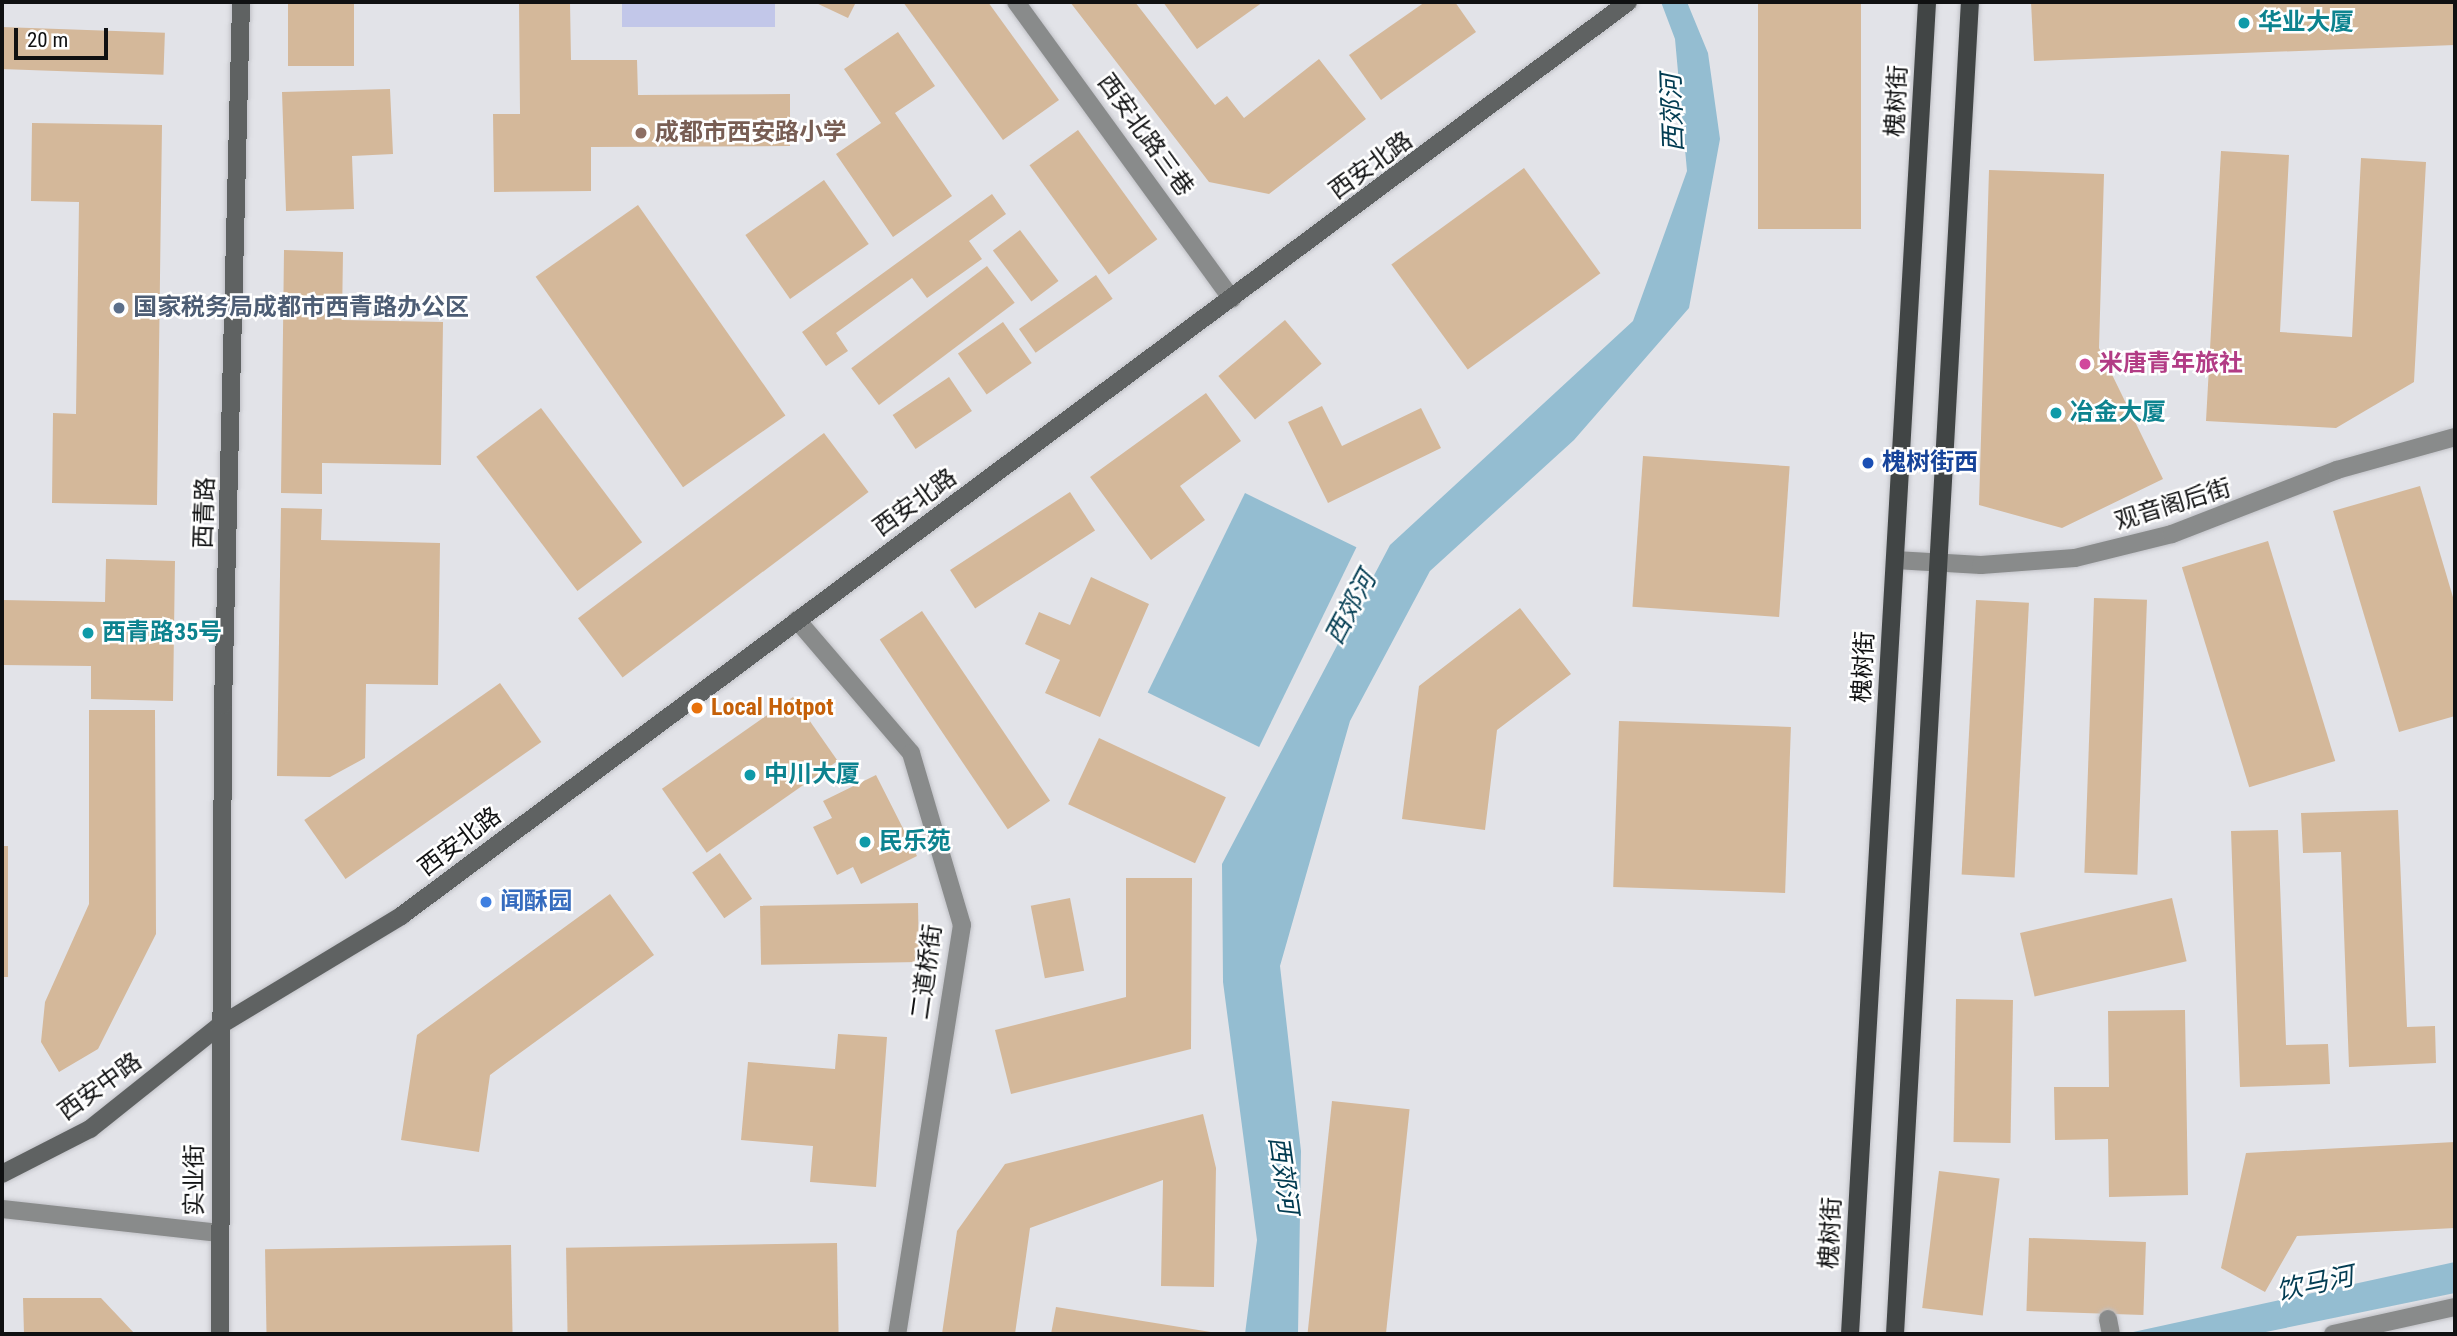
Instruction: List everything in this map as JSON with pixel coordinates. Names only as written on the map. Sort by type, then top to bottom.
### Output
[{"type":"main road","name":"槐树街","points":[[1850,1334],[1927,2]]},
{"type":"main road","points":[[1895,1334],[1970,2]]},
{"type":"street","name":"西青路","points":[[219,1026],[241,2]]},
{"type":"street","name":"西安北路三巷","points":[[1016,2],[1231,299]]},
{"type":"street","name":"西安北路","points":[[219,1026],[401,916],[1628,2]]},
{"type":"street","name":"观音阁后街","points":[[1895,560],[1939,562],[2075,558],[2172,534],[2337,470],[2455,437]]},
{"type":"street","name":"二道桥街","points":[[797,620],[911,753],[962,925],[897,1334]]},
{"type":"street","name":"西安中路","points":[[2,1174],[90,1129],[219,1026]]},
{"type":"street","name":"实业街","points":[[219,1026],[220,1334]]},
{"type":"street","points":[[2,1209],[220,1233]]},
{"type":"street","points":[[2333,1334],[2455,1307]]},
{"type":"shaded area","points":[[622,2],[775,2],[775,27],[622,27]]},
{"type":"water","name":"西郊河","points":[[1661,2],[1687,2],[1708,53],[1720,139],[1689,308],[1574,440],[1430,571],[1350,721],[1280,966],[1301,1151],[1298,1334],[1245,1334],[1257,1240],[1223,982],[1222,864],[1390,545],[1633,321],[1687,171],[1675,39]]},
{"type":"water","points":[[1245,493],[1356,547],[1259,747],[1148,693]]},
{"type":"water","points":[[2455,1262],[2455,1293],[2256,1334],[2124,1334]]},
{"type":"building","points":[[288,2],[354,2],[354,66],[288,66]]},
{"type":"building","points":[[519,2],[570,2],[571,60],[637,60],[638,95],[790,94],[790,146],[591,147],[591,191],[494,192],[493,114],[520,114]]},
{"type":"building","points":[[814,2],[856,2],[848,18]]},
{"type":"building","points":[[903,2],[988,2],[1059,100],[1003,140]]},
{"type":"building","points":[[1070,2],[1135,2],[1215,105],[1227,96],[1244,118],[1319,59],[1366,119],[1269,194],[1209,182]]},
{"type":"building","points":[[1163,2],[1263,2],[1197,49]]},
{"type":"building","points":[[1425,2],[1455,2],[1476,32],[1381,100],[1349,55]]},
{"type":"building","points":[[1758,2],[1861,2],[1861,229],[1758,229]]},
{"type":"building","name":"华业大厦","points":[[2031,2],[2455,2],[2455,45],[2034,61]]},
{"type":"building","points":[[2,27],[165,33],[163,75],[2,69]]},
{"type":"building","points":[[898,32],[935,86],[895,113],[952,196],[893,237],[836,154],[881,123],[844,69]]},
{"type":"building","points":[[390,89],[393,154],[352,156],[354,209],[286,211],[282,92]]},
{"type":"building","name":"国家税务局成都市西青路办公区","points":[[32,123],[162,125],[157,505],[52,503],[53,413],[76,414],[79,202],[31,201]]},
{"type":"building","points":[[1078,130],[1157,239],[1109,274],[1029,165]]},
{"type":"building","points":[[2221,151],[2289,155],[2280,332],[2352,337],[2361,158],[2426,162],[2414,382],[2336,428],[2206,421]]},
{"type":"building","points":[[1524,168],[1600,273],[1468,370],[1391,264]]},
{"type":"building","name":"冶金大厦","points":[[1989,170],[2104,174],[2099,348],[2163,479],[2062,528],[1979,505]]},
{"type":"building","points":[[824,180],[869,244],[790,299],[745,235]]},
{"type":"building","points":[[992,194],[1006,214],[969,241],[982,259],[927,298],[912,278],[836,333],[848,351],[826,366],[802,332]]},
{"type":"building","points":[[638,205],[785,416],[683,487],[536,277]]},
{"type":"building","points":[[1020,230],[1059,281],[1031,302],[993,250]]},
{"type":"building","points":[[284,250],[343,252],[342,320],[443,322],[441,465],[322,463],[322,494],[281,493]]},
{"type":"building","points":[[987,266],[1015,303],[879,405],[851,368]]},
{"type":"building","points":[[1096,275],[1113,299],[1036,353],[1019,329]]},
{"type":"building","points":[[1285,320],[1322,364],[1255,420],[1218,376]]},
{"type":"building","points":[[1003,322],[1032,363],[987,395],[958,354]]},
{"type":"building","points":[[949,377],[972,411],[916,449],[893,415]]},
{"type":"building","points":[[1206,393],[1241,441],[1180,486],[1205,520],[1151,560],[1090,477]]},
{"type":"building","points":[[1322,406],[1342,446],[1421,408],[1441,448],[1328,503],[1288,422]]},
{"type":"building","points":[[541,408],[642,542],[577,591],[476,457]]},
{"type":"building","points":[[824,433],[869,492],[623,677],[578,618]]},
{"type":"building","points":[[1643,456],[1790,466],[1779,617],[1632,607]]},
{"type":"building","points":[[2420,486],[2455,604],[2455,716],[2399,732],[2333,511]]},
{"type":"building","points":[[1070,492],[1095,531],[975,608],[950,570]]},
{"type":"building","points":[[281,508],[322,509],[321,540],[440,543],[438,685],[366,684],[365,758],[330,777],[277,776]]},
{"type":"building","points":[[2268,541],[2335,761],[2249,787],[2182,567]]},
{"type":"building","name":"西青路35号","points":[[106,559],[175,561],[173,701],[91,699],[91,666],[2,665],[2,600],[105,602]]},
{"type":"building","points":[[1091,577],[1149,604],[1100,717],[1045,693],[1060,660],[1025,644],[1039,612],[1070,625]]},
{"type":"building","points":[[2094,598],[2147,600],[2137,875],[2084,873]]},
{"type":"building","points":[[1976,600],[2029,603],[2015,877],[1962,875]]},
{"type":"building","points":[[1520,608],[1571,674],[1497,730],[1485,830],[1402,819],[1419,686]]},
{"type":"building","points":[[922,611],[1050,801],[1008,829],[880,640]]},
{"type":"building","points":[[500,683],[541,742],[346,879],[304,820]]},
{"type":"building","name":"中川大厦","points":[[793,697],[838,761],[707,853],[662,789]]},
{"type":"building","points":[[89,710],[155,710],[156,934],[98,1049],[59,1072],[41,1042],[45,1002],[89,904]]},
{"type":"building","points":[[1619,721],[1791,727],[1785,893],[1613,887]]},
{"type":"building","points":[[1099,738],[1226,797],[1195,863],[1068,804]]},
{"type":"building","name":"民乐苑","points":[[876,775],[917,856],[861,884],[853,867],[837,875],[813,827],[832,818],[823,801]]},
{"type":"building","points":[[2398,810],[2407,1027],[2435,1026],[2436,1063],[2349,1067],[2341,852],[2303,853],[2301,813]]},
{"type":"building","points":[[2278,830],[2286,1045],[2328,1044],[2330,1084],[2240,1087],[2231,831]]},
{"type":"building","points":[[2,846],[8,846],[8,977],[2,977]]},
{"type":"building","points":[[720,853],[752,899],[724,918],[692,873]]},
{"type":"building","points":[[1126,878],[1192,878],[1191,1049],[1011,1094],[995,1030],[1126,997]]},
{"type":"building","points":[[610,894],[654,955],[490,1075],[479,1152],[401,1140],[417,1035]]},
{"type":"building","points":[[1070,898],[1084,971],[1045,978],[1031,906]]},
{"type":"building","points":[[2172,898],[2187,961],[2035,996],[2020,933]]},
{"type":"building","points":[[918,903],[919,962],[761,965],[760,906]]},
{"type":"building","points":[[1956,999],[2013,1000],[2010,1143],[1954,1142]]},
{"type":"building","points":[[2185,1010],[2188,1195],[2109,1197],[2108,1139],[2055,1140],[2054,1087],[2109,1087],[2108,1011]]},
{"type":"building","points":[[838,1034],[887,1037],[876,1187],[810,1182],[813,1146],[741,1140],[748,1062],[835,1069]]},
{"type":"building","points":[[1332,1101],[1410,1109],[1386,1334],[1308,1334]]},
{"type":"building","points":[[1203,1114],[1216,1168],[1214,1287],[1161,1286],[1163,1180],[1030,1228],[1015,1334],[942,1334],[957,1231],[1005,1164]]},
{"type":"building","points":[[2455,1142],[2455,1228],[2297,1236],[2265,1292],[2221,1268],[2246,1153]]},
{"type":"building","points":[[1939,1171],[2000,1178],[1983,1315],[1922,1308]]},
{"type":"building","points":[[2029,1238],[2146,1242],[2143,1315],[2026,1311]]},
{"type":"building","points":[[837,1243],[839,1334],[568,1334],[566,1248]]},
{"type":"building","points":[[511,1245],[513,1334],[267,1334],[265,1249]]},
{"type":"building","points":[[23,1298],[101,1298],[135,1334],[24,1334]]},
{"type":"building","points":[[1056,1307],[1217,1333],[1217,1334],[1051,1334]]},
{"type":"place","name":"华业大厦","points":[[2244,23]]},
{"type":"place","name":"成都市西安路小学","points":[[641,133]]},
{"type":"place","name":"国家税务局成都市西青路办公区","points":[[119,308]]},
{"type":"place","name":"米唐青年旅社","points":[[2085,364]]},
{"type":"place","name":"冶金大厦","points":[[2056,413]]},
{"type":"place","name":"槐树街西","points":[[1868,463]]},
{"type":"place","name":"西青路35号","points":[[88,633]]},
{"type":"place","name":"Local Hotpot","points":[[697,708]]},
{"type":"place","name":"中川大厦","points":[[750,775]]},
{"type":"place","name":"民乐苑","points":[[865,842]]},
{"type":"place","name":"闻酥园","points":[[486,902]]},
{"type":"water label","name":"饮马河","points":[[2315,1284]]}]
